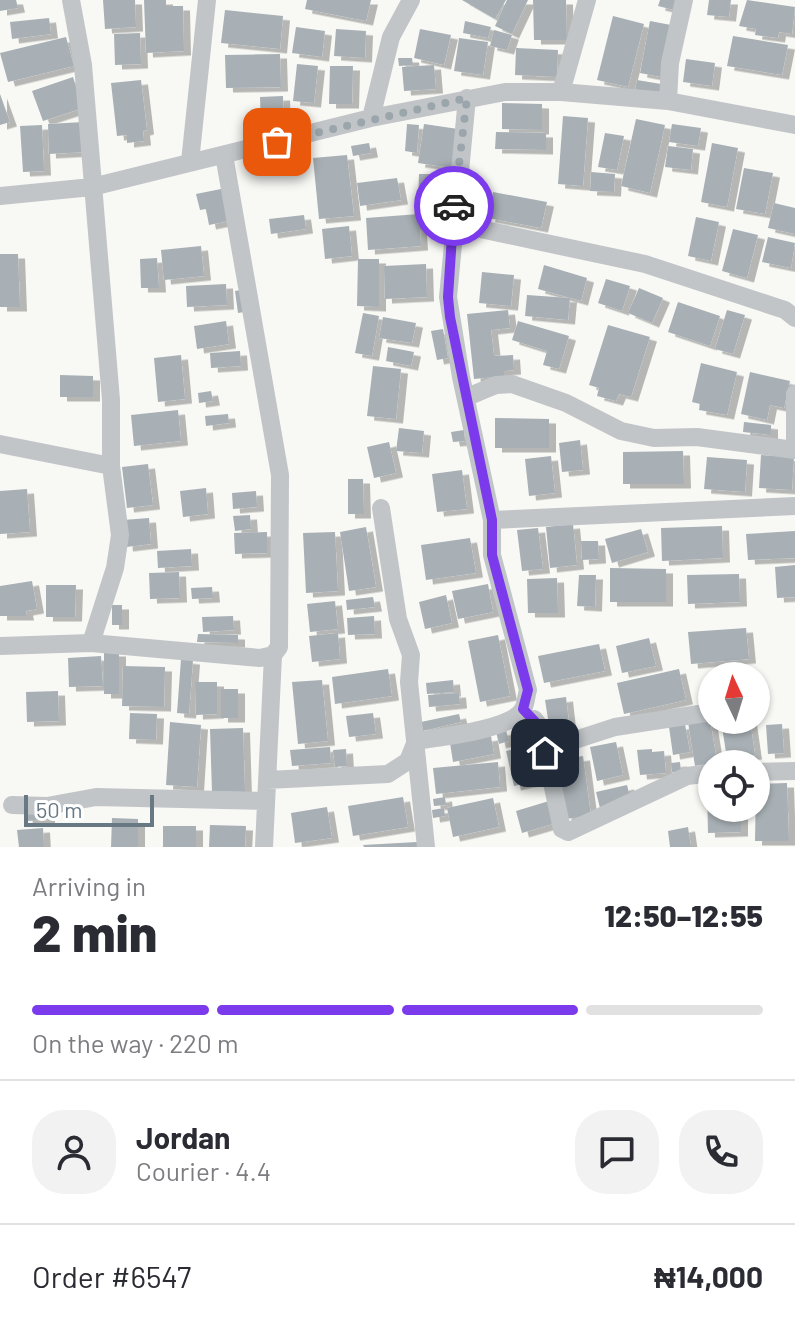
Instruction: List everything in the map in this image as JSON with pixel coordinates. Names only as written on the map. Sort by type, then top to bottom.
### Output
[{"type":"street","points":[[71,0],[83,65],[111,400],[111,466],[120,535],[115,568],[91,643]]},
{"type":"street","points":[[190,162],[207,0]]},
{"type":"street","points":[[371,118],[391,37],[411,0]]},
{"type":"street","points":[[561,92],[587,0]]},
{"type":"street","points":[[668,101],[670,63],[684,0]]},
{"type":"street","points":[[0,196],[92,187],[371,118],[505,92],[561,92],[668,101],[795,125]]},
{"type":"street","points":[[416,741],[474,731],[513,719],[523,709],[528,690],[492,555],[492,520],[448,297],[452,223],[467,98]]},
{"type":"street","points":[[224,155],[280,475],[279,647],[273,655],[264,847]]},
{"type":"street","points":[[452,223],[645,264],[785,310],[795,318]]},
{"type":"street","points":[[467,397],[496,385],[512,384],[632,433],[654,438],[697,437],[795,449],[795,394]]},
{"type":"street","points":[[0,444],[111,466]]},
{"type":"street","points":[[492,520],[795,506]]},
{"type":"street","points":[[381,508],[398,619],[411,655],[409,682],[426,847]]},
{"type":"street","points":[[0,646],[91,643],[260,658],[273,655]]},
{"type":"street","points":[[523,709],[540,727],[575,740],[615,727],[698,714]]},
{"type":"street","points":[[540,727],[562,829],[568,832],[687,776],[698,775]]},
{"type":"street","points":[[267,780],[388,774],[408,761],[416,741]]},
{"type":"street","points":[[770,772],[795,771]]},
{"type":"street","points":[[12,805],[47,806],[96,797],[264,801]]},
{"type":"building","points":[[0,0],[16,0],[18,8],[0,11]]},
{"type":"building","points":[[103,0],[135,0],[136,27],[105,29]]},
{"type":"building","points":[[144,0],[166,0],[166,6],[183,6],[184,51],[146,53]]},
{"type":"building","points":[[307,0],[371,0],[366,21],[305,9]]},
{"type":"building","points":[[462,0],[506,0],[495,19]]},
{"type":"building","points":[[507,0],[528,0],[512,34],[495,26]]},
{"type":"building","points":[[533,0],[566,0],[567,40],[534,40]]},
{"type":"building","points":[[660,0],[677,0],[674,10],[658,6]]},
{"type":"building","points":[[709,0],[731,0],[729,17],[707,15]]},
{"type":"building","points":[[747,0],[795,7],[792,34],[779,32],[778,38],[755,35],[756,29],[739,26]]},
{"type":"building","points":[[225,10],[283,16],[280,49],[221,43]]},
{"type":"building","points":[[613,16],[644,24],[628,87],[597,80]]},
{"type":"building","points":[[49,18],[51,34],[12,39],[10,22]]},
{"type":"building","points":[[465,21],[491,27],[488,38],[463,33]]},
{"type":"building","points":[[650,21],[671,25],[661,77],[640,73]]},
{"type":"building","points":[[296,27],[325,31],[322,57],[292,53]]},
{"type":"building","points":[[336,29],[366,31],[365,58],[334,56]]},
{"type":"building","points":[[420,29],[451,35],[444,65],[414,58]]},
{"type":"building","points":[[494,30],[512,35],[507,50],[490,46]]},
{"type":"building","points":[[140,33],[141,64],[115,65],[114,34]]},
{"type":"building","points":[[733,36],[788,45],[782,75],[727,66]]},
{"type":"building","points":[[66,37],[74,66],[8,82],[0,53]]},
{"type":"building","points":[[459,38],[488,42],[483,75],[454,71]]},
{"type":"building","points":[[516,48],[558,50],[557,77],[515,75]]},
{"type":"building","points":[[280,54],[281,87],[226,88],[225,55]]},
{"type":"building","points":[[398,58],[412,58],[413,65],[399,66]]},
{"type":"building","points":[[686,59],[715,63],[712,86],[683,82]]},
{"type":"building","points":[[297,64],[318,66],[314,103],[293,101]]},
{"type":"building","points":[[434,65],[436,89],[404,91],[402,67]]},
{"type":"building","points":[[330,66],[353,66],[352,104],[329,104]]},
{"type":"building","points":[[73,77],[83,108],[43,121],[32,91]]},
{"type":"building","points":[[141,80],[147,130],[143,131],[144,141],[127,143],[127,135],[117,136],[111,83]]},
{"type":"building","points":[[637,80],[667,85],[665,96],[635,91]]},
{"type":"building","points":[[0,94],[10,122],[0,125]]},
{"type":"building","points":[[283,96],[284,124],[261,125],[260,97]]},
{"type":"building","points":[[502,103],[542,104],[542,130],[502,129]]},
{"type":"building","points":[[563,116],[588,118],[583,186],[558,184]]},
{"type":"building","points":[[636,119],[665,125],[650,193],[621,186]]},
{"type":"building","points":[[84,122],[86,152],[49,154],[48,124]]},
{"type":"building","points":[[407,124],[419,125],[417,153],[405,151]]},
{"type":"building","points":[[424,124],[458,129],[453,168],[418,163]]},
{"type":"building","points":[[672,124],[701,128],[698,146],[669,142]]},
{"type":"building","points":[[42,125],[44,171],[23,172],[20,126]]},
{"type":"building","points":[[496,132],[546,133],[546,150],[495,149]]},
{"type":"building","points":[[605,133],[624,136],[617,170],[598,167]]},
{"type":"building","points":[[369,143],[371,153],[353,156],[351,146]]},
{"type":"building","points":[[712,143],[738,148],[727,207],[701,202]]},
{"type":"building","points":[[668,146],[693,149],[691,170],[665,167]]},
{"type":"building","points":[[347,155],[354,216],[319,219],[313,158]]},
{"type":"building","points":[[744,168],[773,173],[765,214],[736,209]]},
{"type":"building","points":[[591,172],[615,174],[614,192],[590,191]]},
{"type":"building","points":[[419,174],[454,174],[454,190],[447,190],[447,205],[418,205]]},
{"type":"building","points":[[397,178],[401,200],[360,206],[357,183]]},
{"type":"building","points":[[226,188],[233,220],[209,225],[206,209],[200,210],[196,194]]},
{"type":"building","points":[[493,192],[547,202],[541,228],[488,218]]},
{"type":"building","points":[[774,203],[795,208],[795,234],[768,228]]},
{"type":"building","points":[[419,214],[421,246],[368,250],[366,218]]},
{"type":"building","points":[[304,215],[306,229],[271,234],[269,219]]},
{"type":"building","points":[[696,217],[719,222],[711,261],[688,256]]},
{"type":"building","points":[[349,226],[352,256],[325,259],[322,229]]},
{"type":"building","points":[[733,229],[758,235],[747,278],[722,271]]},
{"type":"building","points":[[768,237],[795,243],[791,268],[762,262]]},
{"type":"building","points":[[201,246],[204,276],[164,280],[161,250]]},
{"type":"building","points":[[0,254],[18,254],[20,307],[0,307]]},
{"type":"building","points":[[157,258],[159,288],[141,288],[140,259]]},
{"type":"building","points":[[358,259],[379,259],[379,307],[357,306]]},
{"type":"building","points":[[426,264],[427,297],[385,299],[384,266]]},
{"type":"building","points":[[544,265],[587,278],[581,301],[538,289]]},
{"type":"building","points":[[482,272],[514,275],[511,306],[479,303]]},
{"type":"building","points":[[606,279],[630,286],[622,311],[598,303]]},
{"type":"building","points":[[226,284],[227,305],[187,307],[186,286]]},
{"type":"building","points":[[639,288],[663,298],[652,323],[628,313]]},
{"type":"building","points":[[247,289],[250,311],[238,313],[235,291]]},
{"type":"building","points":[[527,295],[570,298],[568,320],[525,316]]},
{"type":"building","points":[[678,302],[720,316],[710,346],[668,332]]},
{"type":"building","points":[[508,310],[510,328],[491,330],[494,356],[513,355],[514,370],[504,371],[504,376],[474,379],[467,314]]},
{"type":"building","points":[[727,310],[745,315],[733,354],[715,349]]},
{"type":"building","points":[[363,313],[379,316],[372,356],[355,353]]},
{"type":"building","points":[[383,317],[416,323],[412,343],[379,338]]},
{"type":"building","points":[[226,321],[229,344],[197,349],[194,326]]},
{"type":"building","points":[[518,321],[569,336],[559,369],[543,365],[547,351],[512,340]]},
{"type":"building","points":[[608,325],[650,337],[631,397],[619,394],[616,401],[597,396],[599,388],[589,385]]},
{"type":"building","points":[[443,329],[448,358],[437,360],[431,331]]},
{"type":"building","points":[[388,347],[414,352],[411,366],[386,361]]},
{"type":"building","points":[[240,351],[241,366],[211,368],[210,353]]},
{"type":"building","points":[[181,355],[185,399],[158,402],[154,358]]},
{"type":"building","points":[[701,363],[737,372],[727,415],[699,410],[700,404],[692,402]]},
{"type":"building","points":[[373,366],[401,369],[396,419],[367,416]]},
{"type":"building","points":[[750,372],[790,381],[784,408],[770,405],[767,420],[741,414]]},
{"type":"building","points":[[60,375],[93,376],[93,397],[60,397]]},
{"type":"building","points":[[211,391],[213,401],[199,403],[198,393]]},
{"type":"building","points":[[178,410],[181,441],[134,446],[131,415]]},
{"type":"building","points":[[228,414],[229,423],[206,426],[205,416]]},
{"type":"building","points":[[495,418],[549,419],[549,448],[495,448]]},
{"type":"building","points":[[744,422],[771,425],[771,435],[743,432]]},
{"type":"building","points":[[399,428],[424,431],[422,453],[396,451]]},
{"type":"building","points":[[464,430],[465,441],[453,442],[451,432]]},
{"type":"building","points":[[580,440],[583,470],[562,472],[559,443]]},
{"type":"building","points":[[389,442],[396,473],[374,478],[367,447]]},
{"type":"building","points":[[683,451],[684,484],[623,484],[623,452]]},
{"type":"building","points":[[761,455],[794,457],[792,490],[759,488]]},
{"type":"building","points":[[551,456],[555,493],[529,496],[525,459]]},
{"type":"building","points":[[707,457],[747,460],[745,492],[704,489]]},
{"type":"building","points":[[148,464],[153,505],[127,508],[122,467]]},
{"type":"building","points":[[462,470],[467,509],[437,512],[432,474]]},
{"type":"building","points":[[348,479],[363,479],[364,514],[348,514]]},
{"type":"building","points":[[206,488],[208,514],[183,517],[180,491]]},
{"type":"building","points":[[27,489],[30,532],[0,534],[0,491]]},
{"type":"building","points":[[256,491],[257,507],[233,509],[232,493]]},
{"type":"building","points":[[250,515],[251,529],[235,531],[233,516]]},
{"type":"building","points":[[149,518],[151,544],[126,547],[123,520]]},
{"type":"building","points":[[573,524],[577,565],[550,568],[546,527]]},
{"type":"building","points":[[722,526],[723,558],[662,561],[661,528]]},
{"type":"building","points":[[366,527],[376,587],[349,591],[340,532]]},
{"type":"building","points":[[538,528],[543,569],[522,571],[517,530]]},
{"type":"building","points":[[641,529],[648,552],[612,563],[605,539]]},
{"type":"building","points":[[795,531],[795,558],[748,560],[746,534]]},
{"type":"building","points":[[267,532],[267,553],[235,554],[234,533]]},
{"type":"building","points":[[335,532],[338,591],[306,593],[303,533]]},
{"type":"building","points":[[470,538],[476,573],[426,580],[421,545]]},
{"type":"building","points":[[581,541],[598,541],[599,559],[582,560]]},
{"type":"building","points":[[191,549],[192,566],[158,568],[157,551]]},
{"type":"building","points":[[795,565],[795,597],[777,598],[775,567]]},
{"type":"building","points":[[610,568],[666,569],[666,602],[610,602]]},
{"type":"building","points":[[179,572],[180,598],[150,599],[149,573]]},
{"type":"building","points":[[739,574],[740,602],[688,604],[687,575]]},
{"type":"building","points":[[579,575],[596,575],[595,607],[577,606]]},
{"type":"building","points":[[557,578],[558,613],[528,613],[527,579]]},
{"type":"building","points":[[32,581],[37,609],[26,611],[27,616],[0,616],[0,586]]},
{"type":"building","points":[[488,584],[493,612],[458,619],[452,591]]},
{"type":"building","points":[[46,585],[76,585],[75,617],[46,617]]},
{"type":"building","points":[[212,587],[213,598],[192,599],[191,588]]},
{"type":"building","points":[[446,595],[452,623],[425,629],[419,602]]},
{"type":"building","points":[[373,597],[375,607],[347,610],[346,600]]},
{"type":"building","points":[[335,601],[338,629],[310,632],[307,604]]},
{"type":"building","points":[[112,605],[122,605],[122,625],[112,625]]},
{"type":"building","points":[[233,616],[234,630],[203,632],[202,617]]},
{"type":"building","points":[[374,616],[375,634],[348,635],[347,618]]},
{"type":"building","points":[[746,628],[749,659],[691,664],[688,632]]},
{"type":"building","points":[[338,633],[340,659],[312,662],[309,636]]},
{"type":"building","points":[[198,634],[238,635],[238,643],[197,642]]},
{"type":"building","points":[[498,635],[510,696],[480,702],[468,641]]},
{"type":"building","points":[[649,638],[656,666],[622,673],[616,646]]},
{"type":"building","points":[[599,644],[605,671],[544,683],[538,656]]},
{"type":"building","points":[[104,652],[119,652],[119,694],[104,694]]},
{"type":"building","points":[[101,656],[103,686],[69,687],[68,658]]},
{"type":"building","points":[[181,659],[193,660],[189,714],[177,713]]},
{"type":"building","points":[[123,666],[165,667],[164,707],[122,706]]},
{"type":"building","points":[[388,669],[392,696],[335,704],[332,677]]},
{"type":"building","points":[[679,669],[686,700],[624,714],[617,683]]},
{"type":"building","points":[[322,680],[328,741],[298,744],[292,682]]},
{"type":"building","points":[[453,680],[454,692],[427,694],[426,683]]},
{"type":"building","points":[[195,682],[217,682],[217,714],[196,715]]},
{"type":"building","points":[[221,689],[238,689],[238,718],[221,718]]},
{"type":"building","points":[[58,691],[59,721],[27,722],[26,692]]},
{"type":"building","points":[[459,693],[460,704],[429,707],[428,695]]},
{"type":"building","points":[[566,697],[569,723],[549,725],[545,700]]},
{"type":"building","points":[[130,713],[157,714],[156,740],[129,739]]},
{"type":"building","points":[[373,713],[376,734],[349,737],[346,716]]},
{"type":"building","points":[[459,714],[461,722],[423,731],[421,722]]},
{"type":"building","points":[[698,721],[698,734],[712,734],[715,750],[698,750],[698,765],[695,766],[688,722]]},
{"type":"building","points":[[170,722],[201,725],[197,787],[166,785]]},
{"type":"building","points":[[685,724],[690,752],[673,755],[669,727]]},
{"type":"building","points":[[782,724],[784,753],[770,754],[768,750],[767,734],[770,734],[770,725]]},
{"type":"building","points":[[243,728],[245,792],[212,793],[210,729]]},
{"type":"building","points":[[506,730],[509,741],[499,744],[496,732]]},
{"type":"building","points":[[723,734],[752,734],[754,750],[726,750]]},
{"type":"building","points":[[491,736],[494,754],[453,762],[450,743]]},
{"type":"building","points":[[616,742],[623,775],[597,781],[590,747]]},
{"type":"building","points":[[531,745],[539,780],[514,786],[506,751]]},
{"type":"building","points":[[330,747],[331,763],[292,766],[290,750]]},
{"type":"building","points":[[346,749],[347,766],[335,767],[333,750]]},
{"type":"building","points":[[652,749],[652,752],[664,751],[666,773],[640,775],[637,750]]},
{"type":"building","points":[[583,756],[591,816],[565,819],[557,760]]},
{"type":"building","points":[[498,762],[500,787],[436,794],[433,768]]},
{"type":"building","points":[[680,762],[681,772],[672,772],[671,763]]},
{"type":"building","points":[[787,783],[789,841],[755,841],[755,822],[770,822],[770,784]]},
{"type":"building","points":[[627,785],[631,801],[600,808],[596,792]]},
{"type":"building","points":[[403,797],[408,827],[353,836],[348,806]]},
{"type":"building","points":[[445,797],[446,805],[434,806],[433,799]]},
{"type":"building","points":[[493,798],[499,827],[453,837],[447,808]]},
{"type":"building","points":[[549,801],[556,823],[522,833],[516,811]]},
{"type":"building","points":[[327,807],[332,838],[295,843],[291,813]]},
{"type":"building","points":[[48,808],[48,820],[26,821],[25,809]]},
{"type":"building","points":[[444,808],[445,816],[433,818],[432,810]]},
{"type":"building","points":[[112,818],[138,819],[138,847],[111,847]]},
{"type":"building","points":[[708,822],[741,822],[741,832],[708,833]]},
{"type":"building","points":[[210,825],[246,826],[245,847],[209,847]]},
{"type":"building","points":[[163,826],[196,826],[196,847],[163,847]]},
{"type":"building","points":[[688,827],[691,847],[670,847],[668,831]]},
{"type":"building","points":[[43,828],[44,847],[19,847],[17,830]]},
{"type":"building","points":[[417,842],[417,847],[363,845]]},
{"type":"way so far","points":[[277,142],[467,98],[454,206]]},
{"type":"route","points":[[454,206],[448,297],[453,336],[492,520],[492,555],[528,690],[523,709],[540,727],[545,753]]}]
